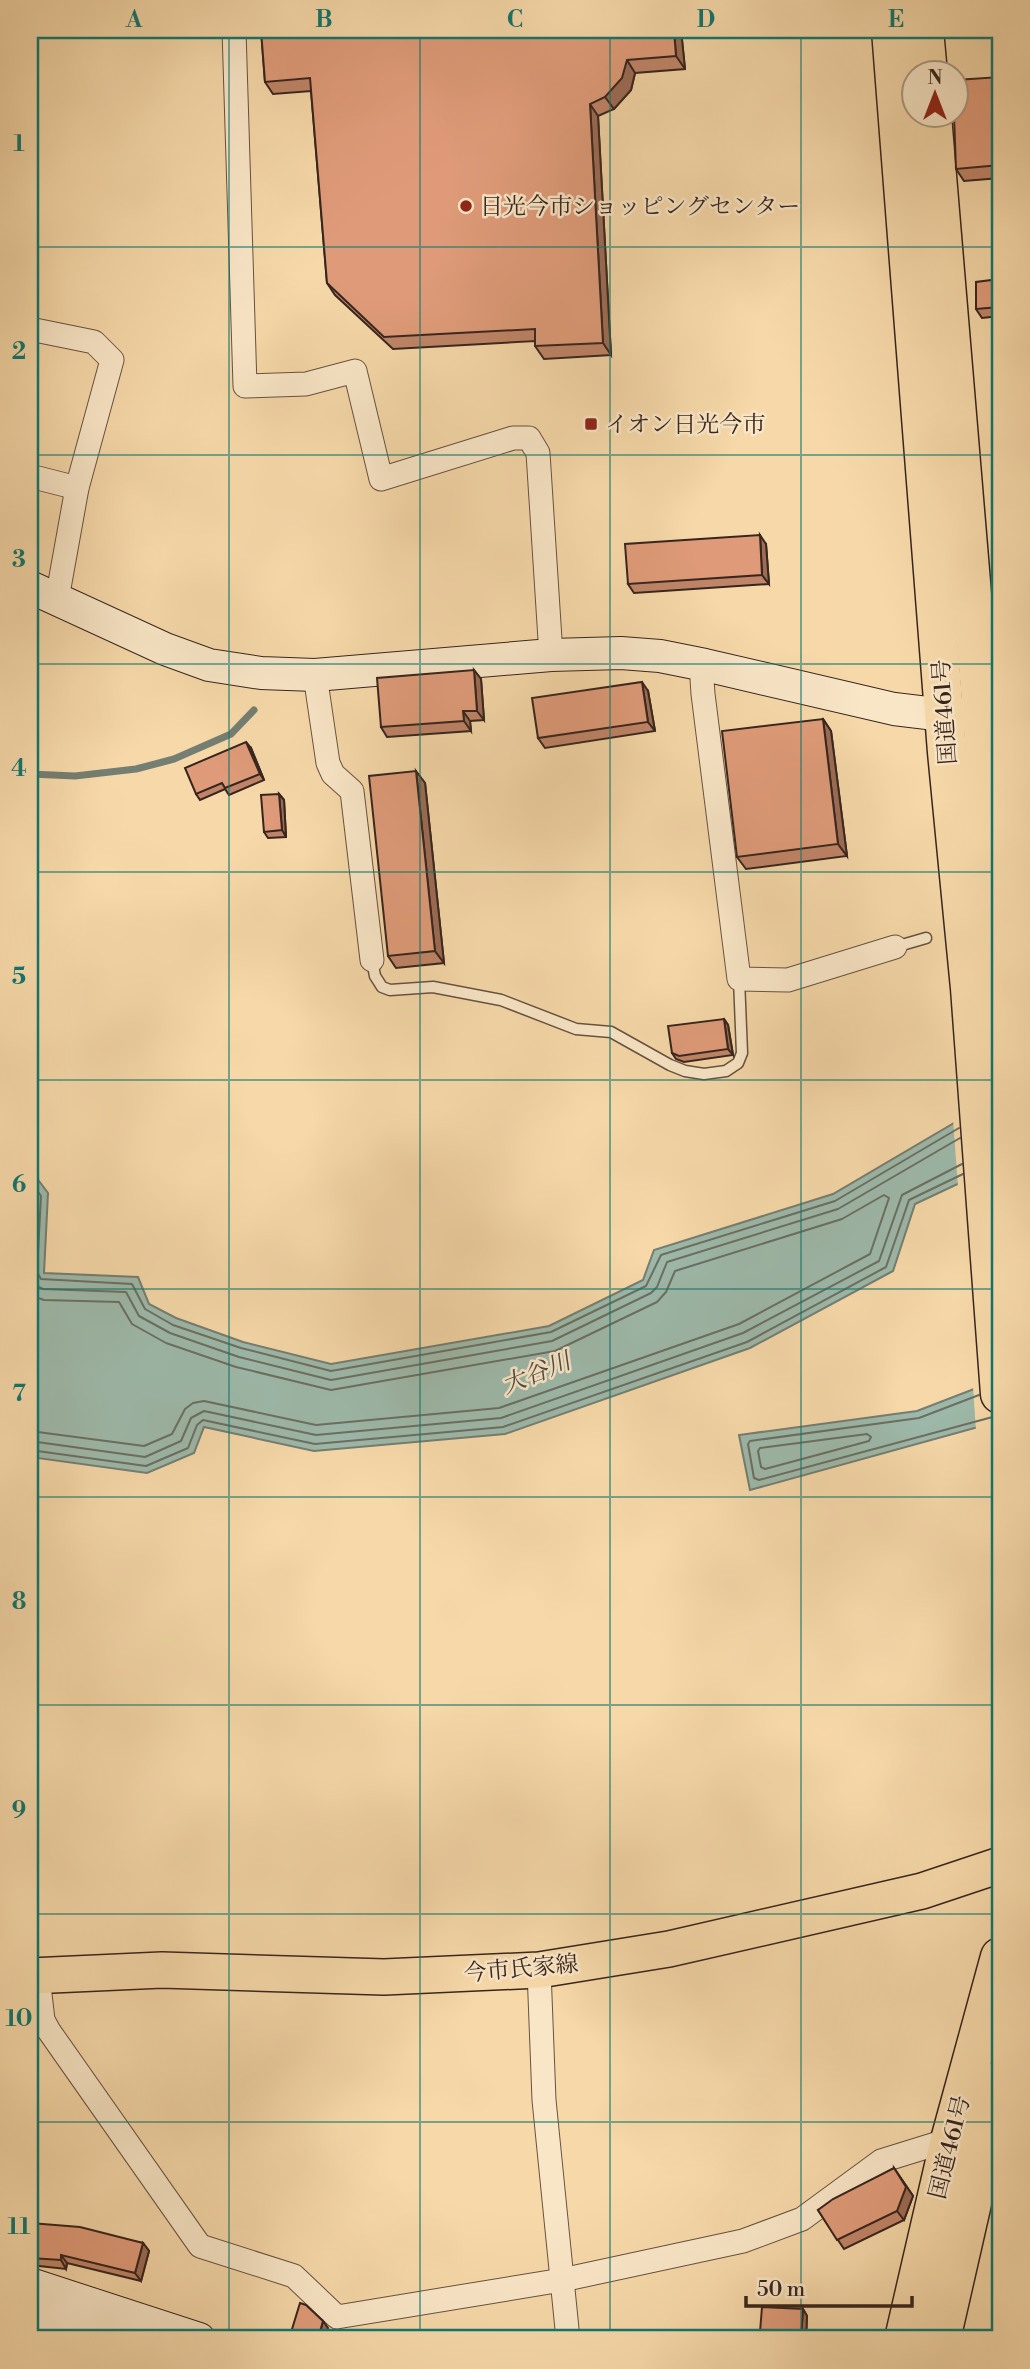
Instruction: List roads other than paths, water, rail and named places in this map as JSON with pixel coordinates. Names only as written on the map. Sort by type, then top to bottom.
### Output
[{"type":"highway","name":"国道461号","points":[[891,30],[944,715],[989,986]]},
{"type":"highway","points":[[925,30],[927,60]]},
{"type":"highway","name":"国道461号","points":[[933,130],[991,714],[989,986],[1000,1394]]},
{"type":"highway","name":"国道461号","points":[[904,2339],[948,2144],[1000,1957]]},
{"type":"highway","name":"国道461号","points":[[941,2339],[993,2133],[1000,2080]]},
{"type":"main road","name":"今市氏家線","points":[[34,1976],[162,1970],[384,1977],[539,1970],[669,1949],[922,1891],[1000,1865]]},
{"type":"street","points":[[234,30],[245,386],[306,384],[355,371],[381,479],[513,438],[528,438],[538,453],[551,655]]},
{"type":"street","points":[[30,329],[94,342],[111,360],[77,488],[43,593],[165,649],[209,665],[261,673],[315,675],[551,655],[621,653],[660,656],[705,664],[894,709],[944,715],[991,714]]},
{"type":"street","points":[[30,476],[77,488]]},
{"type":"street","points":[[705,664],[703,694],[738,979],[788,980],[895,947]]},
{"type":"street","points":[[315,675],[328,764],[332,774],[352,791],[372,960]]},
{"type":"street","points":[[539,1970],[544,2100],[568,2339]]},
{"type":"street","points":[[34,1976],[43,2020],[49,2031],[200,2246],[294,2276],[337,2317],[562,2280],[743,2241],[802,2219],[881,2161],[939,2143],[948,2144],[993,2133]]},
{"type":"street","points":[[30,2284],[199,2339]]},
{"type":"street","points":[[30,2311],[115,2339]]},
{"type":"lane","points":[[895,947],[926,938]]},
{"type":"lane","points":[[372,960],[375,976],[382,987],[390,990],[433,987],[501,1000],[576,1029],[611,1032],[670,1065],[704,1074],[726,1071],[738,1063],[743,1054],[738,979]]},
{"type":"water","name":"大谷川","points":[[1000,1096],[1000,1164],[915,1204],[893,1271],[750,1348],[505,1434],[314,1451],[204,1427],[194,1453],[147,1473],[30,1457],[30,1169],[48,1193],[44,1273],[138,1277],[149,1304],[176,1318],[243,1342],[331,1364],[549,1326],[643,1280],[654,1250],[833,1194]]},
{"type":"water","points":[[1000,1379],[1000,1421],[750,1490],[739,1435],[917,1411]]},
{"type":"waterway","points":[[30,774],[75,776],[136,769],[174,759],[231,734],[254,710]]},
{"type":"place","name":"日光今市ショッピングセンター","points":[[466,206]]},
{"type":"place","name":"イオン日光今市","points":[[591,424]]}]
